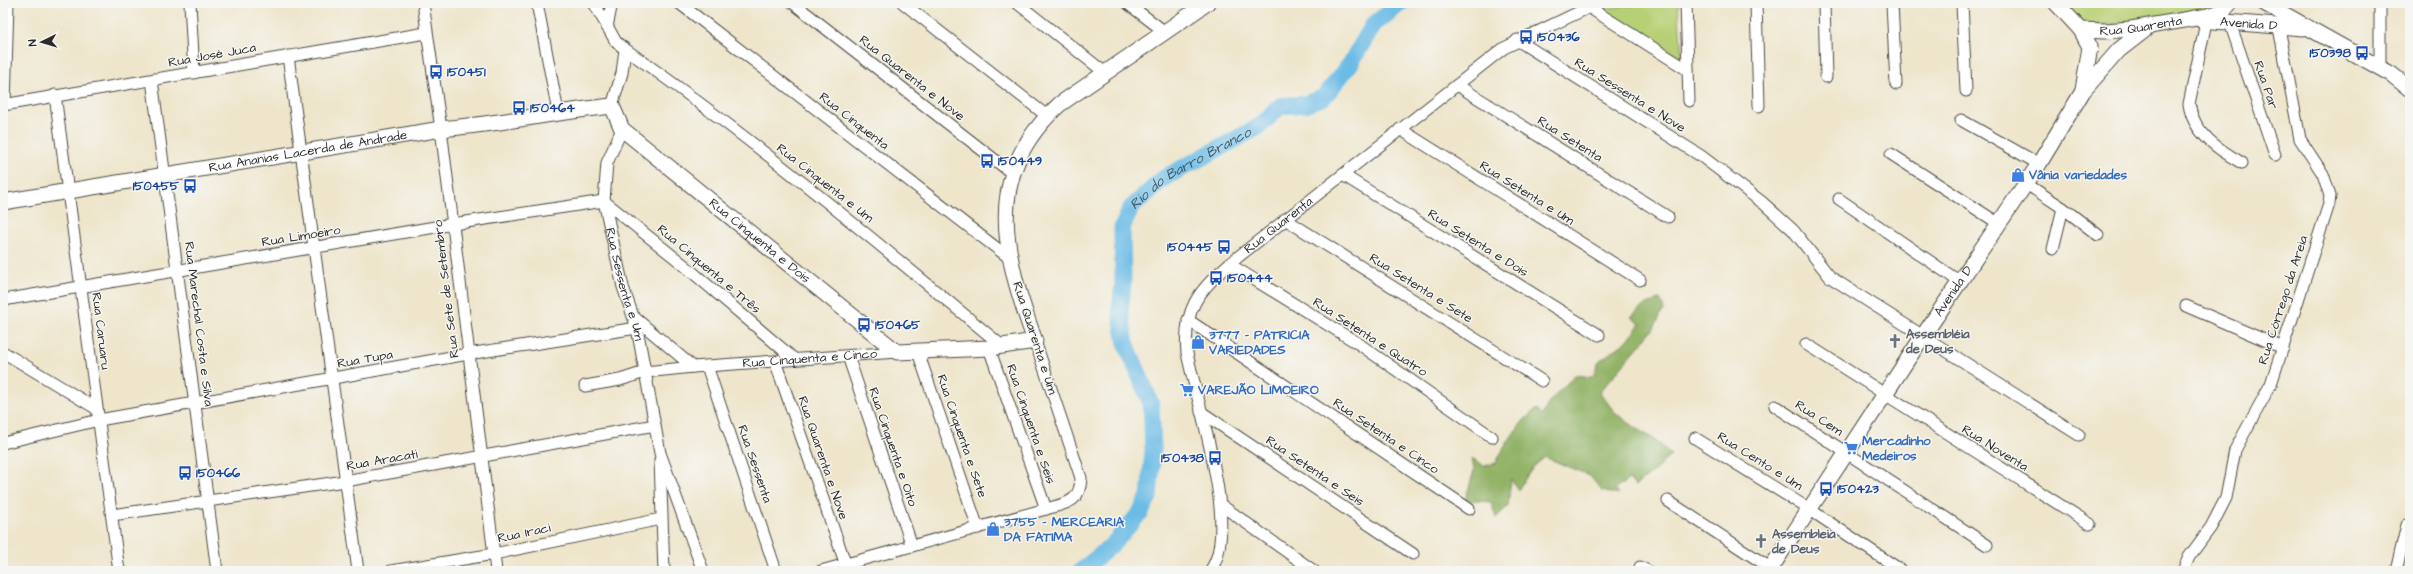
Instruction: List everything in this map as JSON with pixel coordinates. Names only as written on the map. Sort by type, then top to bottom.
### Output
[{"type":"street","points":[[4,104],[8,3]]},
{"type":"street","points":[[190,3],[194,73]]},
{"type":"street","name":"Rua Sete de Setembro","points":[[423,3],[426,33],[441,129],[496,571]]},
{"type":"street","points":[[537,3],[558,112]]},
{"type":"street","points":[[594,3],[616,42],[625,49],[622,73],[612,106],[622,129]]},
{"type":"street","points":[[607,27],[612,3]]},
{"type":"street","name":"Rua Cinquenta","points":[[679,3],[1012,260]]},
{"type":"street","name":"Rua Quarenta e Nove","points":[[793,3],[1013,174]]},
{"type":"street","points":[[903,3],[1047,116]]},
{"type":"street","points":[[1016,3],[1104,72]]},
{"type":"street","points":[[1127,3],[1165,32]]},
{"type":"street","name":"Rua Quarenta e Um","points":[[822,571],[847,568],[912,546],[1071,502],[1078,495],[1081,478],[1035,342],[1012,260],[1005,227],[1006,202],[1013,174],[1024,148],[1047,116],[1104,72],[1207,3]]},
{"type":"street","points":[[1686,3],[1689,101]]},
{"type":"street","points":[[1756,3],[1759,106]]},
{"type":"street","points":[[1824,3],[1826,77]]},
{"type":"street","points":[[1892,3],[1896,84]]},
{"type":"street","points":[[1962,3],[1966,91]]},
{"type":"street","name":"Rua Quarenta","points":[[2054,4],[2081,30],[2105,31],[2196,20],[2223,10],[2230,3]]},
{"type":"street","points":[[2264,3],[2306,28],[2380,68],[2410,89]]},
{"type":"street","points":[[2380,3],[2380,68]]},
{"type":"street","points":[[1594,6],[1688,70]]},
{"type":"street","name":"Rua Quarenta","points":[[1210,571],[1214,566],[1222,540],[1221,505],[1187,353],[1185,332],[1196,298],[1207,283],[1285,219],[1517,40],[1594,6]]},
{"type":"street","points":[[2196,20],[2205,27],[2189,104],[2190,112],[2206,138],[2220,151],[2242,163]]},
{"type":"street","name":"Avenida D","points":[[2196,20],[2279,28],[2306,28]]},
{"type":"street","name":"Rua Par","points":[[2230,24],[2275,155]]},
{"type":"street","name":"Avenida D","points":[[1771,570],[1884,395],[2039,164],[2083,91],[2119,50],[2150,26]]},
{"type":"street","name":"Rua Córrego da Areia","points":[[2184,571],[2189,557],[2211,526],[2226,498],[2235,450],[2271,384],[2330,196],[2323,174],[2300,139],[2279,28]]},
{"type":"street","name":"Avenida D","points":[[2081,30],[2090,47],[2083,91]]},
{"type":"street","name":"Rua José Juca","points":[[4,104],[55,94],[152,80],[426,33]]},
{"type":"street","name":"Rua Sessenta e Nove","points":[[1517,40],[1701,156],[1763,203],[1793,230],[1830,277],[2079,435]]},
{"type":"street","name":"Rua Cinquenta e Um","points":[[625,49],[676,85],[844,214],[996,347]]},
{"type":"street","points":[[288,56],[303,152],[358,571]]},
{"type":"street","name":"Rua Marechal Costa e Silva","points":[[152,80],[178,270],[194,403],[209,501],[217,571]]},
{"type":"street","name":"Rua Setenta","points":[[1457,85],[1668,217]]},
{"type":"street","name":"Rua Caruaru","points":[[55,94],[119,571]]},
{"type":"street","name":"Rua Ananias Lacerda de Andrade","points":[[3,202],[165,177],[441,129],[489,125],[558,112],[612,106]]},
{"type":"street","points":[[1961,120],[2039,164]]},
{"type":"street","name":"Rua Sessenta e Um","points":[[622,129],[607,163],[604,201],[623,287],[636,323],[660,453],[703,571]]},
{"type":"street","name":"Rua Cinquenta e Dois","points":[[622,129],[897,352]]},
{"type":"street","name":"Rua Setenta e Um","points":[[1400,129],[1640,280]]},
{"type":"street","points":[[1891,154],[1998,223]]},
{"type":"street","name":"Rua Setenta e Dois","points":[[1343,175],[1599,335]]},
{"type":"street","points":[[2026,183],[2063,208],[2098,235]]},
{"type":"street","points":[[1839,199],[1960,282]]},
{"type":"street","name":"Rua Limoeiro","points":[[3,300],[82,288],[178,270],[316,249],[453,224],[604,201]]},
{"type":"street","name":"Rua Cinquenta e Três","points":[[604,201],[684,265],[794,359]]},
{"type":"street","points":[[2053,249],[2063,208]]},
{"type":"street","name":"Rua Setenta e Sete","points":[[1285,219],[1542,382]]},
{"type":"street","name":"Rua Setenta e Quatro","points":[[1230,264],[1359,344],[1492,437]]},
{"type":"street","points":[[2186,306],[2283,348]]},
{"type":"street","name":"Rua Setenta e Cinco","points":[[1188,320],[1469,509]]},
{"type":"street","points":[[636,323],[693,367]]},
{"type":"street","name":"Rua Tupa","points":[[3,443],[98,414],[194,403],[332,380],[636,323]]},
{"type":"street","name":"Rua Cinquenta e Cinco","points":[[585,386],[620,380],[645,372],[693,367],[897,352],[996,347],[1035,342]]},
{"type":"street","name":"Rua Noventa","points":[[1806,344],[1884,395],[2090,524]]},
{"type":"street","name":"Rua Cinquenta e Seis","points":[[996,347],[1046,509]]},
{"type":"street","points":[[3,352],[98,414]]},
{"type":"street","name":"Rua Cinquenta e Sete","points":[[918,352],[978,528]]},
{"type":"street","name":"Rua Cinquenta e Oito","points":[[848,356],[912,546]]},
{"type":"street","name":"Rua Quarenta e Nove","points":[[775,361],[847,568]]},
{"type":"street","name":"Rua Sessenta","points":[[707,366],[776,571]]},
{"type":"street","name":"Rua Cem","points":[[1775,406],[1987,545]]},
{"type":"street","name":"Rua Setenta e Seis","points":[[1201,412],[1413,554]]},
{"type":"street","name":"Rua Aracati","points":[[112,515],[345,481],[655,425]]},
{"type":"street","name":"Rua Cento e Um","points":[[1695,438],[1809,509],[1902,571]]},
{"type":"street","points":[[660,453],[664,571]]},
{"type":"street","points":[[1668,502],[1771,570]]},
{"type":"street","points":[[1221,505],[1314,571]]},
{"type":"street","name":"Rua Iraci","points":[[391,571],[409,570],[494,554],[662,519]]},
{"type":"street","points":[[2396,571],[2407,525]]},
{"type":"green space","points":[[1656,3],[1678,3],[1682,58],[1601,9]]},
{"type":"green space","points":[[2060,3],[2226,3],[2221,6],[2171,16],[2108,25],[2078,21]]},
{"type":"green space","points":[[1660,300],[1664,309],[1654,328],[1599,393],[1615,412],[1658,443],[1671,455],[1651,474],[1635,486],[1629,479],[1615,489],[1619,495],[1602,491],[1590,476],[1545,457],[1533,467],[1518,490],[1511,479],[1508,506],[1496,518],[1491,502],[1465,500],[1474,471],[1472,458],[1484,466],[1496,463],[1508,441],[1531,413],[1537,409],[1542,415],[1550,401],[1575,375],[1593,377],[1599,361],[1626,342],[1640,324],[1631,317],[1646,304]]},
{"type":"waterway","name":"Rio do Barro Branco","points":[[1081,571],[1112,545],[1140,513],[1149,497],[1153,449],[1151,404],[1126,343],[1120,311],[1123,283],[1122,228],[1131,208],[1164,178],[1260,126],[1280,106],[1305,104],[1324,97],[1351,63],[1373,25],[1401,3]]},
{"type":"place","name":"150436","points":[[1526,37]]},
{"type":"place","name":"150398","points":[[2362,53]]},
{"type":"place","name":"150451","points":[[436,72]]},
{"type":"place","name":"150464","points":[[519,108]]},
{"type":"place","name":"150449","points":[[987,161]]},
{"type":"place","name":"Vânia variedades","points":[[2018,175]]},
{"type":"place","name":"150455","points":[[190,186]]},
{"type":"place","name":"150445","points":[[1224,247]]},
{"type":"place","name":"150444","points":[[1216,278]]},
{"type":"place","name":"150465","points":[[864,325]]},
{"type":"place","name":"Assembléia de Deus","points":[[1895,341]]},
{"type":"place","name":"3777 - PATRICIA VARIEDADES","points":[[1198,342]]},
{"type":"place","name":"VAREJÃO LIMOEIRO","points":[[1187,390]]},
{"type":"place","name":"Mercadinho Medeiros","points":[[1851,448]]},
{"type":"place","name":"150438","points":[[1215,458]]},
{"type":"place","name":"150466","points":[[185,473]]},
{"type":"place","name":"150423","points":[[1826,489]]},
{"type":"place","name":"3755 - MERCEARIA DA FATIMA","points":[[993,529]]},
{"type":"place","name":"Assembleia de Deus","points":[[1761,541]]}]
